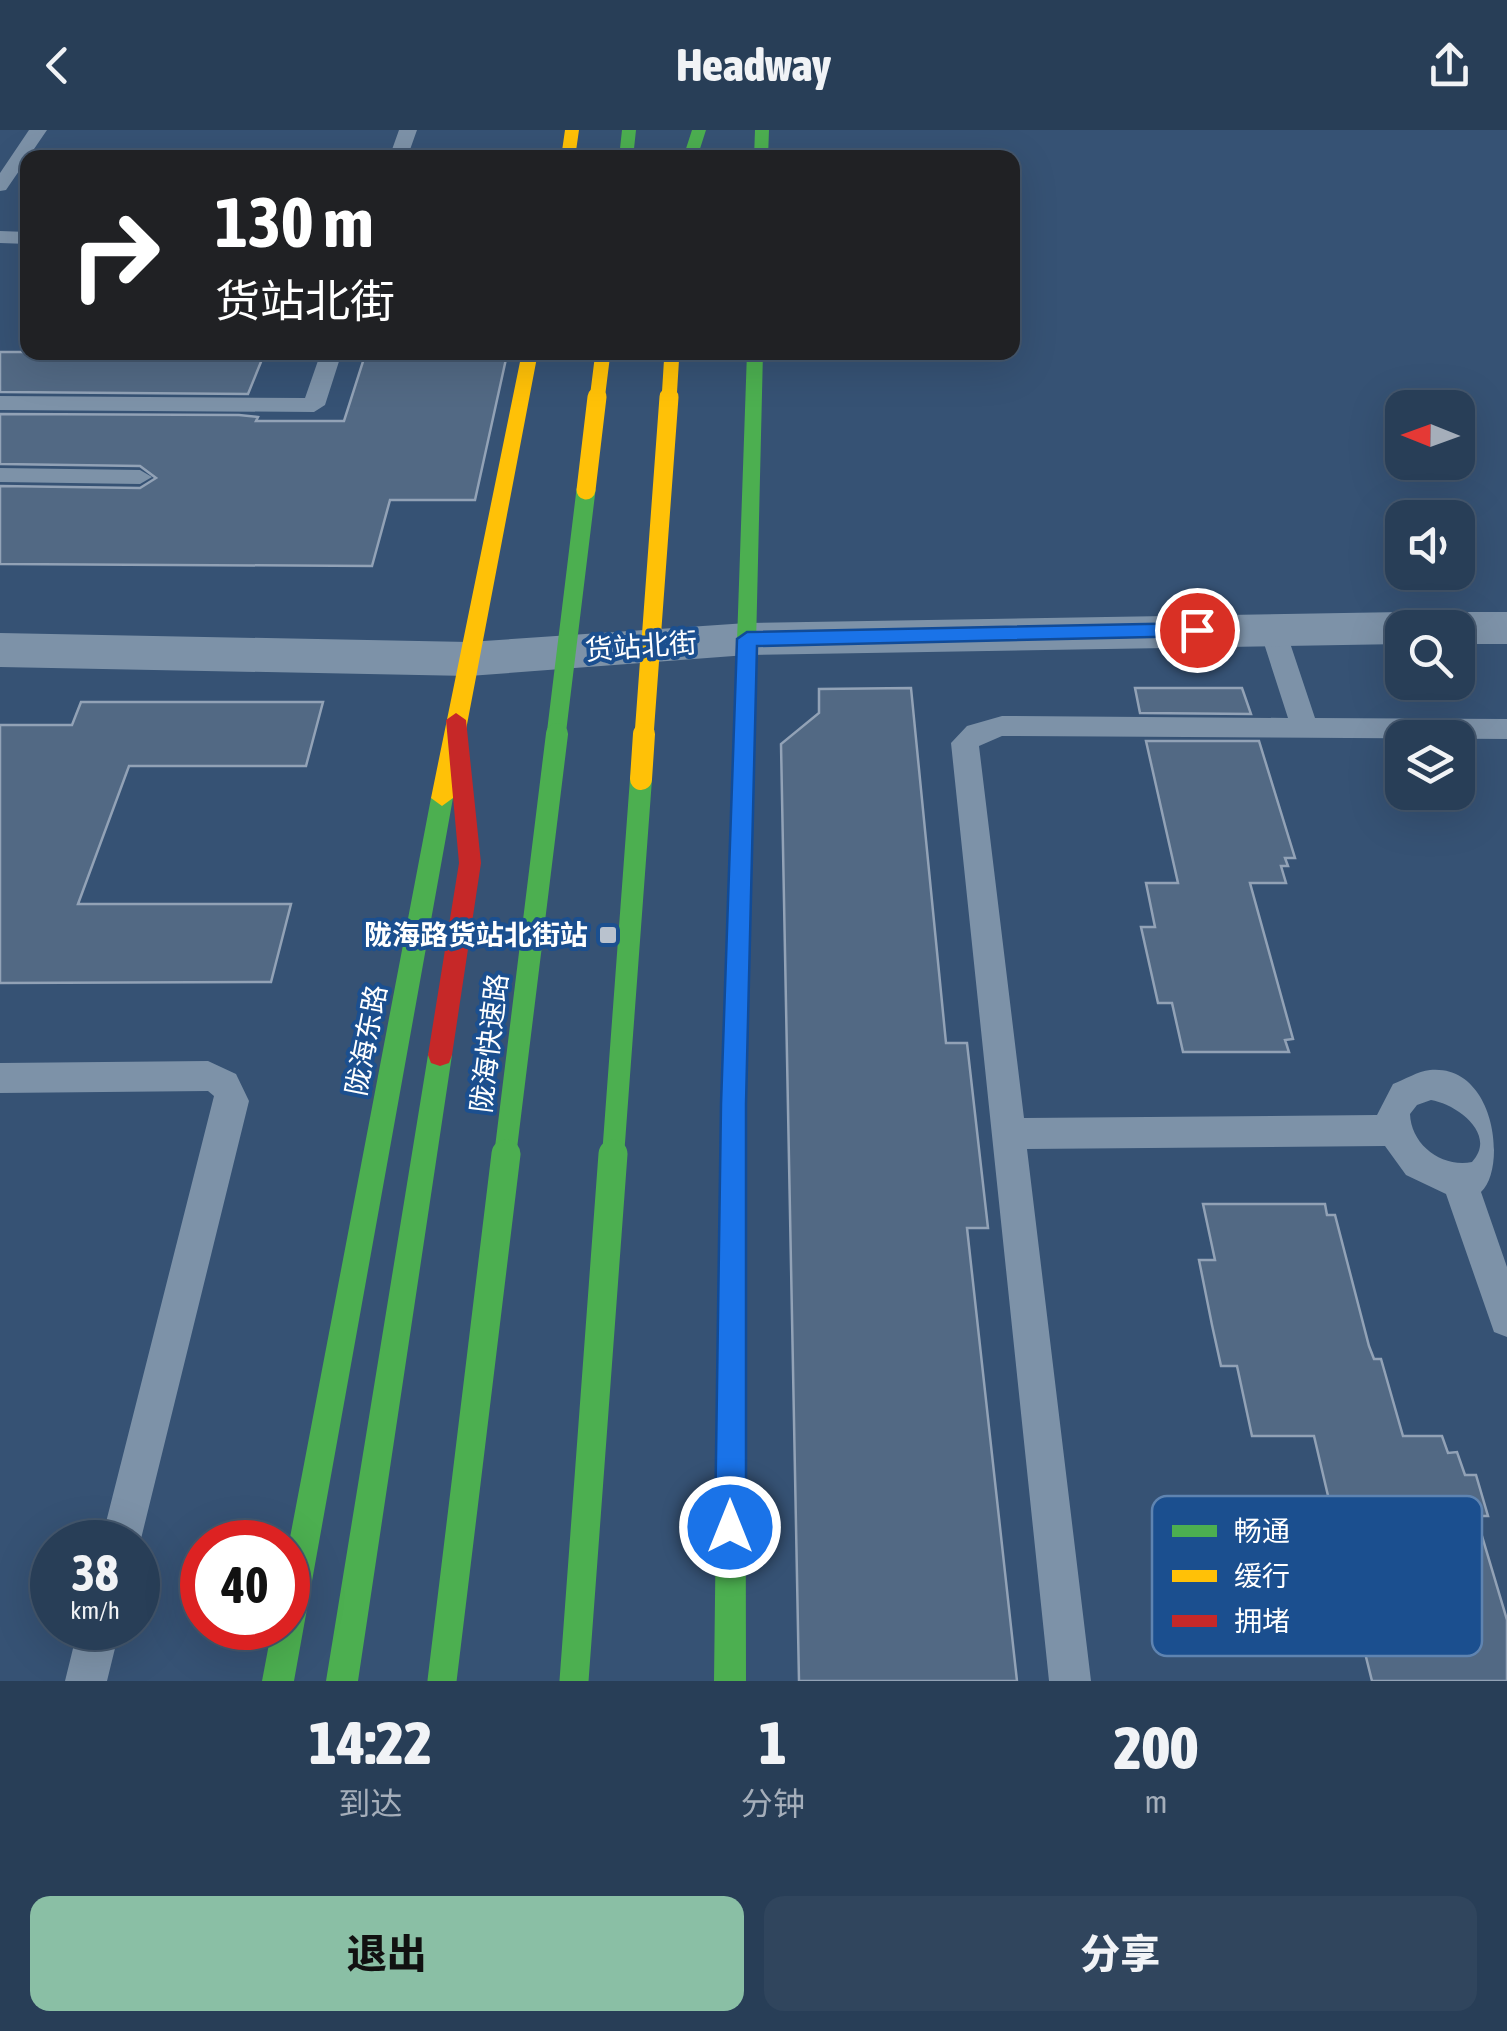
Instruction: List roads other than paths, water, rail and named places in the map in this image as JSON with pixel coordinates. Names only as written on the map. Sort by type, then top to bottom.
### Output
[{"type":"main road","name":"陇海东路","points":[[278,1681],[456,720],[528,360]]},
{"type":"main road","name":"陇海快速路","points":[[442,1681],[602,360]]},
{"type":"main road","points":[[574,1681],[671,360]]},
{"type":"main road","points":[[730,1681],[733,1104],[755,360]]},
{"type":"main road","points":[[342,1681],[470,863],[456,720]]},
{"type":"street","name":"货站北街","points":[[0,650],[470,659],[747,639],[1385,628]]},
{"type":"street","points":[[1475,628],[1507,628]]},
{"type":"lane","points":[[0,186],[20,157]]},
{"type":"lane","points":[[0,403],[314,405],[329,360]]},
{"type":"lane","points":[[0,476],[140,477]]},
{"type":"lane","points":[[1272,628],[1305,728]]},
{"type":"lane","points":[[1070,1681],[964,743],[977,733],[1002,726],[1507,729]]},
{"type":"lane","points":[[0,1078],[208,1076],[222,1080],[229,1088],[232,1100],[127,1520]]},
{"type":"lane","points":[[1430,1084],[1470,1098],[1487,1113],[1498,1132],[1500,1150],[1493,1167],[1478,1177],[1459,1180],[1418,1164],[1402,1148],[1394,1130],[1392,1113],[1399,1098],[1411,1088],[1430,1084]]},
{"type":"lane","points":[[1009,1134],[1394,1130]]},
{"type":"lane","points":[[1459,1180],[1507,1319]]},
{"type":"lane","points":[[86,1681],[94,1650]]},
{"type":"place","name":"陇海路货站北街站","points":[[608,935]]}]
